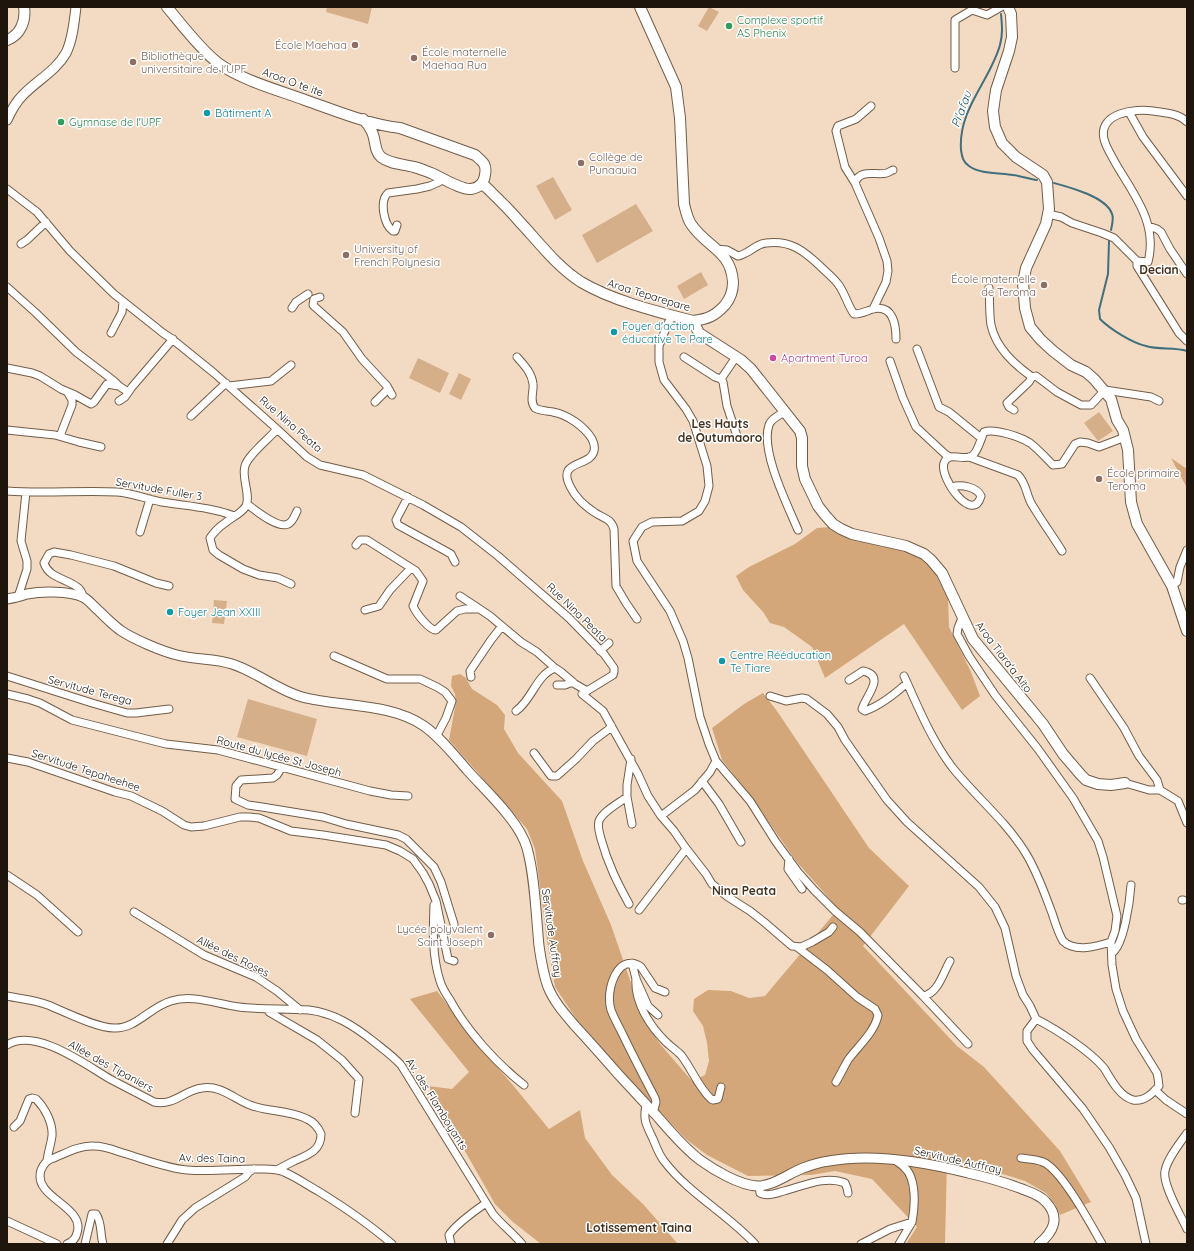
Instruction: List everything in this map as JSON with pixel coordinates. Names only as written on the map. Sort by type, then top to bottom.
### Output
[{"type":"main road","points":[[7,40],[16,35],[22,26],[24,19],[24,7]]},
{"type":"main road","name":"Aroa O te ite","points":[[167,7],[199,45],[218,63],[237,74],[304,99],[389,127],[400,128],[475,155],[484,163],[486,169],[482,183]]},
{"type":"main road","name":"Aroa Teparepare","points":[[482,183],[564,268],[580,281],[604,293],[672,316],[693,321],[704,320],[718,313],[728,301],[733,286],[732,272],[725,258],[697,232],[690,224],[686,215],[681,164],[680,118],[676,87],[640,7]]},
{"type":"main road","points":[[1008,7],[1011,14],[1012,37],[996,90],[993,110],[996,127],[1002,143],[1016,157],[1043,175],[1047,182],[1049,209],[1046,224],[1026,268],[1023,283],[1025,308],[1030,327],[1053,351],[1072,365],[1086,372],[1105,390],[1111,399],[1128,450],[1131,502],[1137,524],[1172,586],[1187,631]]},
{"type":"main road","points":[[363,119],[372,131],[375,140],[375,147],[380,156],[387,161],[415,167],[441,177],[465,189],[472,189],[482,183]]},
{"type":"main road","points":[[375,140],[379,132],[389,127]]},
{"type":"main road","name":"Aroa Tiara'a Aito","points":[[693,321],[699,333],[736,357],[750,369],[800,431],[802,438],[802,466],[805,479],[818,506],[833,524],[847,532],[906,546],[924,554],[931,560],[942,573],[973,639],[1043,724],[1081,775],[1086,780],[1098,784],[1111,785],[1125,783]]},
{"type":"street","points":[[7,120],[12,107],[22,95],[57,65],[66,53],[70,45],[76,7]]},
{"type":"street","points":[[955,68],[954,20],[972,10],[986,16],[1001,7]]},
{"type":"street","points":[[871,106],[856,119],[838,126],[836,131],[845,167],[855,183],[879,238],[887,261],[888,271],[886,282],[873,309]]},
{"type":"street","points":[[1137,262],[1148,262],[1150,254],[1150,233],[1138,198],[1104,139],[1106,123],[1113,117],[1122,113],[1144,110],[1173,114],[1180,116],[1187,122]]},
{"type":"street","points":[[1129,112],[1143,137],[1187,196]]},
{"type":"street","points":[[855,183],[857,178],[863,174],[887,173],[893,170]]},
{"type":"street","points":[[397,225],[395,231],[388,226],[384,215],[384,196],[388,193],[430,186],[439,182],[441,177]]},
{"type":"street","name":"Rue Nina Peata","points":[[7,189],[37,212],[70,251],[114,294],[163,333],[173,339],[228,385],[277,428],[307,458],[320,465],[363,475],[408,497],[461,527],[498,556],[569,618],[600,650],[614,668],[613,674],[587,691]]},
{"type":"street","points":[[1048,214],[1114,238],[1137,262],[1137,266],[1179,333],[1187,341]]},
{"type":"street","points":[[20,244],[46,222]]},
{"type":"street","points":[[1148,226],[1161,232],[1170,249],[1187,274]]},
{"type":"street","points":[[716,249],[727,250],[738,256],[750,252],[759,244],[785,243],[794,246],[804,252],[838,283],[854,314],[868,312],[873,309],[883,309],[889,312],[892,316],[896,339]]},
{"type":"street","points":[[7,287],[76,352],[128,392]]},
{"type":"street","points":[[989,288],[991,326],[999,346],[1007,356],[1032,377],[1036,376],[1057,392],[1081,405],[1091,405],[1105,390],[1151,397],[1159,401]]},
{"type":"street","points":[[292,308],[296,302],[308,294]]},
{"type":"street","points":[[320,297],[314,299],[313,305],[343,332],[362,359],[387,386],[392,395]]},
{"type":"street","points":[[111,333],[122,312],[123,302]]},
{"type":"street","points":[[672,316],[659,346],[659,362],[664,380],[686,409],[693,421],[707,466],[710,486],[705,501],[699,511],[682,521],[652,522],[642,527],[633,541],[637,561],[670,611],[683,641],[700,717],[709,744],[716,761],[750,801],[765,826],[809,885],[824,901],[860,932],[968,1044]]},
{"type":"street","points":[[119,401],[125,397],[173,339]]},
{"type":"street","points":[[917,349],[939,407],[949,412],[981,438]]},
{"type":"street","points":[[517,357],[530,372],[533,390],[532,402],[535,408],[560,414],[572,419],[580,425],[592,439],[594,449],[591,457],[571,468],[567,472],[567,479],[571,489],[581,502],[594,513],[608,520],[612,524],[614,532],[616,586],[637,619]]},
{"type":"street","points":[[684,357],[715,377],[721,379],[723,382],[727,406],[737,436]]},
{"type":"street","points":[[721,379],[736,357]]},
{"type":"street","points":[[890,361],[903,398],[916,427],[950,457],[970,457],[1018,475],[1024,480],[1026,492],[1031,502],[1062,552]]},
{"type":"street","points":[[192,416],[228,385],[270,381],[291,365]]},
{"type":"street","points":[[7,368],[40,376],[68,393],[75,395],[91,404],[107,384],[119,386]]},
{"type":"street","points":[[1014,410],[1009,407],[1007,403],[1029,382],[1032,377]]},
{"type":"street","points":[[375,402],[387,390],[387,386]]},
{"type":"street","points":[[60,436],[72,405],[72,400],[68,393]]},
{"type":"street","points":[[785,412],[776,417],[769,425],[767,440],[769,454],[776,475],[798,530]]},
{"type":"street","points":[[277,428],[272,436],[245,465],[247,504],[240,514],[234,516],[218,528],[210,538],[213,550],[243,569],[259,575],[278,578],[291,584]]},
{"type":"street","points":[[7,430],[60,436],[101,447]]},
{"type":"street","points":[[970,457],[976,452],[984,432],[988,430],[1022,439],[1030,443],[1053,465],[1062,464],[1075,444],[1078,442],[1088,443],[1099,447],[1125,438]]},
{"type":"street","points":[[950,457],[946,459],[943,468],[945,476],[952,487]]},
{"type":"street","name":"Servitude Fuller 3","points":[[7,491],[119,492],[204,508],[234,516]]},
{"type":"street","points":[[18,597],[27,569],[27,561],[21,541],[26,492]]},
{"type":"street","points":[[408,497],[396,520],[398,525],[451,554],[455,562]]},
{"type":"street","points":[[140,532],[150,499]]},
{"type":"street","points":[[247,504],[269,519],[287,525],[291,522],[297,511]]},
{"type":"street","points":[[356,545],[360,540],[367,540],[416,571],[423,581],[413,606],[415,611],[432,629],[436,630],[457,611],[465,609],[479,609]]},
{"type":"street","points":[[1172,586],[1177,582],[1180,567],[1187,550]]},
{"type":"street","points":[[84,598],[81,591],[77,587],[57,577],[46,568],[44,563],[49,554],[54,552],[114,566],[170,586]]},
{"type":"street","points":[[365,610],[379,606],[390,590],[412,568]]},
{"type":"street","name":"Servitude Auffray","points":[[7,599],[47,592],[68,594],[84,598],[121,631],[155,647],[180,656],[212,659],[234,664],[286,691],[301,697],[393,712],[410,718],[424,726],[455,755],[502,808],[519,832],[526,847],[532,878],[542,968],[553,998],[579,1030],[680,1143],[699,1159],[717,1171],[735,1180],[750,1185],[759,1186],[768,1184],[802,1168],[818,1163],[849,1159],[893,1159],[929,1163],[992,1178],[1042,1198],[1047,1203],[1053,1212],[1053,1228],[1039,1244]]},
{"type":"street","points":[[460,596],[490,616],[521,642],[537,652],[554,668],[587,691],[582,694],[603,711],[630,759],[648,796],[661,816],[674,831],[712,884],[733,901],[750,911],[792,946],[797,947],[827,970],[857,997],[875,1009],[878,1015],[877,1021],[848,1060],[836,1082]]},
{"type":"street","points":[[770,696],[786,701],[802,698],[807,699],[827,714],[838,727],[845,740],[887,800],[907,822],[980,888],[995,907],[1005,928],[1016,976],[1023,995],[1036,1019],[1047,1024],[1093,1056],[1115,1086],[1127,1097],[1133,1100],[1141,1100],[1149,1096],[1159,1086],[1158,1076],[1136,1039],[1123,1011],[1113,977],[1111,942],[1115,931],[1117,916],[1103,857],[1096,838],[1073,798],[1038,749],[994,695],[969,656],[957,634],[962,618]]},
{"type":"street","points":[[471,677],[470,670],[502,626]]},
{"type":"street","points":[[600,650],[609,643]]},
{"type":"street","points":[[334,656],[387,679],[420,679],[445,692],[452,701],[446,718],[436,736]]},
{"type":"street","points":[[516,711],[546,674],[554,668]]},
{"type":"street","points":[[849,680],[863,671],[867,672],[873,677],[873,689],[862,709],[865,711],[898,691],[907,683]]},
{"type":"street","name":"Servitude Terega","points":[[7,676],[92,703],[127,712],[136,713],[169,709]]},
{"type":"street","points":[[904,676],[922,717],[937,745],[952,767],[978,798],[1014,836],[1025,852],[1035,870],[1063,941],[1070,946],[1084,947],[1111,942]]},
{"type":"street","points":[[1090,678],[1124,728],[1139,756],[1157,780],[1160,790]]},
{"type":"street","points":[[557,685],[565,685],[573,682]]},
{"type":"street","name":"Route du lycée St Joseph","points":[[7,694],[37,702],[72,720],[166,744],[219,750],[370,791],[391,795],[408,796]]},
{"type":"street","points":[[534,753],[551,776],[557,776],[593,741],[609,729],[611,725]]},
{"type":"street","name":"Servitude Tepaheehee","points":[[7,758],[28,762],[115,792],[131,796],[162,811],[184,825],[192,827],[204,826],[250,816],[259,818],[291,831],[386,845],[400,851],[413,859],[423,873],[435,898],[442,924],[448,959],[454,961]]},
{"type":"street","points":[[630,759],[626,785],[626,797],[632,824]]},
{"type":"street","points":[[661,816],[695,790],[710,772],[716,761]]},
{"type":"street","points":[[282,767],[277,776],[273,778],[241,780],[236,786],[235,799],[262,807],[323,816],[346,824],[398,835],[406,839],[434,867],[441,882],[454,924]]},
{"type":"street","points":[[702,781],[719,804],[741,842]]},
{"type":"street","points":[[1125,783],[1149,790],[1160,790],[1178,800],[1187,823]]},
{"type":"street","points":[[626,797],[602,816],[599,822],[599,828],[612,872],[629,904]]},
{"type":"street","points":[[640,910],[686,849]]},
{"type":"street","points":[[789,859],[788,869],[802,889]]},
{"type":"street","points":[[7,875],[37,895],[78,932]]},
{"type":"street","points":[[1112,953],[1117,949],[1120,942],[1130,900],[1131,885]]},
{"type":"street","points":[[435,898],[433,938],[437,969],[441,985],[458,1014],[473,1034],[510,1074],[524,1085]]},
{"type":"street","name":"Allée des Roses","points":[[134,912],[204,955],[256,977],[277,991],[300,1010]]},
{"type":"street","points":[[797,947],[812,942],[833,927]]},
{"type":"street","points":[[923,996],[928,995],[933,991],[950,961]]},
{"type":"street","points":[[632,963],[636,978],[648,1006],[658,1015]]},
{"type":"street","points":[[653,1113],[656,1102],[655,1098],[611,1010],[610,997],[611,988],[616,973],[624,965],[632,963],[638,964],[641,967],[655,988],[665,992]]},
{"type":"street","points":[[636,978],[635,984],[637,998],[643,1012],[658,1033],[680,1055],[711,1099],[718,1099],[721,1087]]},
{"type":"street","name":"Av. des Flamboyants","points":[[7,996],[37,1002],[97,1024],[114,1028],[128,1026],[159,1006],[182,998],[195,999],[233,1007],[321,1012],[344,1021],[357,1029],[395,1059],[411,1080],[486,1203],[498,1220],[515,1235],[522,1244]]},
{"type":"street","points":[[268,1010],[317,1040],[342,1060],[359,1079],[355,1113]]},
{"type":"street","points":[[1036,1019],[1027,1031],[1027,1041],[1083,1109],[1109,1147],[1136,1198],[1146,1244]]},
{"type":"street","name":"Allée des Tipaniers","points":[[7,1045],[14,1041],[25,1040],[53,1047],[154,1102],[168,1102],[175,1100],[195,1089],[210,1088],[226,1092],[250,1105],[301,1116],[314,1124],[321,1134],[319,1145],[315,1151],[277,1170]]},
{"type":"street","points":[[1155,1090],[1166,1100],[1187,1114]]},
{"type":"street","points":[[14,1127],[20,1121],[29,1099],[36,1099],[45,1112],[50,1124],[52,1136],[47,1161],[45,1162],[41,1172],[40,1179],[45,1190],[72,1213],[78,1224],[77,1234],[69,1244]]},
{"type":"street","points":[[646,1104],[644,1114],[645,1123],[663,1160],[684,1184],[711,1205],[755,1244]]},
{"type":"street","points":[[1187,1133],[1165,1170],[1164,1178],[1165,1184],[1187,1229]]},
{"type":"street","name":"Av. des Taina","points":[[47,1161],[82,1147],[96,1146],[110,1148],[173,1168],[199,1170],[277,1170],[292,1176],[330,1198],[366,1223],[392,1244]]},
{"type":"street","points":[[1022,1158],[1044,1162],[1056,1172],[1087,1216],[1102,1244]]},
{"type":"street","points":[[893,1159],[905,1167],[914,1191],[914,1211],[912,1222],[899,1244]]},
{"type":"street","points":[[167,1244],[182,1220],[195,1208],[246,1176],[254,1169]]},
{"type":"street","points":[[759,1186],[760,1193],[769,1195],[819,1181],[837,1181],[845,1183],[848,1193]]},
{"type":"street","points":[[452,1244],[449,1235],[452,1231],[475,1210],[486,1203]]},
{"type":"street","points":[[85,1244],[92,1214],[96,1214],[100,1222],[103,1244]]},
{"type":"street","points":[[7,1220],[57,1244]]},
{"type":"street","points":[[861,1244],[890,1229],[912,1222]]},
{"type":"shaded area","points":[[327,7],[372,7],[368,24],[326,12]]},
{"type":"shaded area","points":[[709,7],[719,12],[707,31],[698,26]]},
{"type":"shaded area","points":[[553,177],[572,210],[555,220],[536,186]]},
{"type":"shaded area","points":[[636,204],[653,231],[597,263],[582,235]]},
{"type":"shaded area","points":[[701,272],[708,285],[684,299],[677,286]]},
{"type":"shaded area","points":[[418,358],[449,373],[440,393],[409,378]]},
{"type":"shaded area","points":[[459,373],[471,379],[461,400],[449,394]]},
{"type":"shaded area","points":[[1099,412],[1113,431],[1098,441],[1084,423]]},
{"type":"shaded area","points":[[1171,458],[1187,469],[1187,488]]},
{"type":"shaded area","points":[[830,527],[916,553],[932,567],[948,598],[949,627],[971,672],[980,696],[962,710],[904,624],[825,678],[812,647],[784,627],[770,623],[763,612],[743,590],[736,576],[749,567],[795,544],[817,528]]},
{"type":"shaded area","points":[[214,600],[227,601],[224,624],[212,623]]},
{"type":"shaded area","points":[[460,674],[466,678],[472,689],[497,705],[505,715],[504,729],[518,753],[562,801],[583,861],[611,925],[630,980],[639,1012],[660,1044],[692,1081],[705,1075],[709,1061],[703,1026],[693,1011],[694,999],[708,990],[731,991],[749,998],[765,996],[833,915],[835,905],[796,861],[750,795],[722,760],[712,728],[744,704],[763,693],[777,711],[869,848],[909,886],[863,946],[957,1046],[984,1067],[1060,1151],[1091,1202],[1060,1215],[1055,1204],[1046,1193],[1025,1181],[967,1163],[947,1162],[945,1244],[906,1244],[917,1227],[872,1179],[835,1171],[811,1175],[748,1176],[707,1155],[687,1140],[646,1098],[577,1020],[555,987],[535,849],[527,829],[449,740],[456,702],[455,694],[451,686],[452,676]]},
{"type":"shaded area","points":[[248,699],[317,719],[307,756],[237,737]]},
{"type":"shaded area","points":[[437,991],[477,1044],[549,1129],[580,1110],[585,1138],[612,1175],[643,1204],[678,1244],[541,1244],[513,1222],[495,1204],[428,1086],[452,1089],[469,1072],[410,999]]},
{"type":"waterway","name":"Pi'afau","points":[[1001,14],[1002,33],[1000,45],[964,121],[961,135],[962,155],[964,161],[973,169],[990,173],[1016,175],[1037,180]]},
{"type":"waterway","name":"Pi'afau","points":[[1054,183],[1087,194],[1103,203],[1109,208],[1113,216],[1111,230]]},
{"type":"waterway","name":"Pi'afau","points":[[1109,241],[1108,274],[1099,310],[1100,319],[1109,327],[1134,342],[1156,348],[1187,351]]},
{"type":"waterway","name":"Pi'afau","points":[[1187,431],[1187,438]]},
{"type":"place","name":"Complexe sportif AS Phenix","points":[[729,26]]},
{"type":"place","name":"École Maehaa","points":[[355,45]]},
{"type":"place","name":"École maternelle Maehaa Rua","points":[[414,58]]},
{"type":"place","name":"Bibliothèque universitaire de l'UPF","points":[[133,62]]},
{"type":"place","name":"Bâtiment A","points":[[207,113]]},
{"type":"place","name":"Gymnase de l'UPF","points":[[61,122]]},
{"type":"place","name":"Collège de Punaauia","points":[[581,163]]},
{"type":"place","name":"University of French Polynesia","points":[[346,255]]},
{"type":"place","name":"École maternelle de Teroma","points":[[1044,285]]},
{"type":"place","name":"Foyer d'action éducative Te Pare","points":[[614,332]]},
{"type":"place","name":"Apartment Turoa","points":[[773,358]]},
{"type":"place","name":"École primaire Teroma","points":[[1099,479]]},
{"type":"place","name":"Foyer Jean XXIII","points":[[170,612]]},
{"type":"place","name":"Centre Rééducation Te Tiare","points":[[722,661]]},
{"type":"place","name":"Lycée polyvalent Saint Joseph","points":[[491,935]]},
{"type":"district","name":"Decian","points":[[1159,269]]},
{"type":"district","name":"Les Hauts de Outumaoro","points":[[720,430]]},
{"type":"district","name":"Nina Peata","points":[[744,890]]},
{"type":"district","name":"Lotissement Taina","points":[[639,1227]]}]
